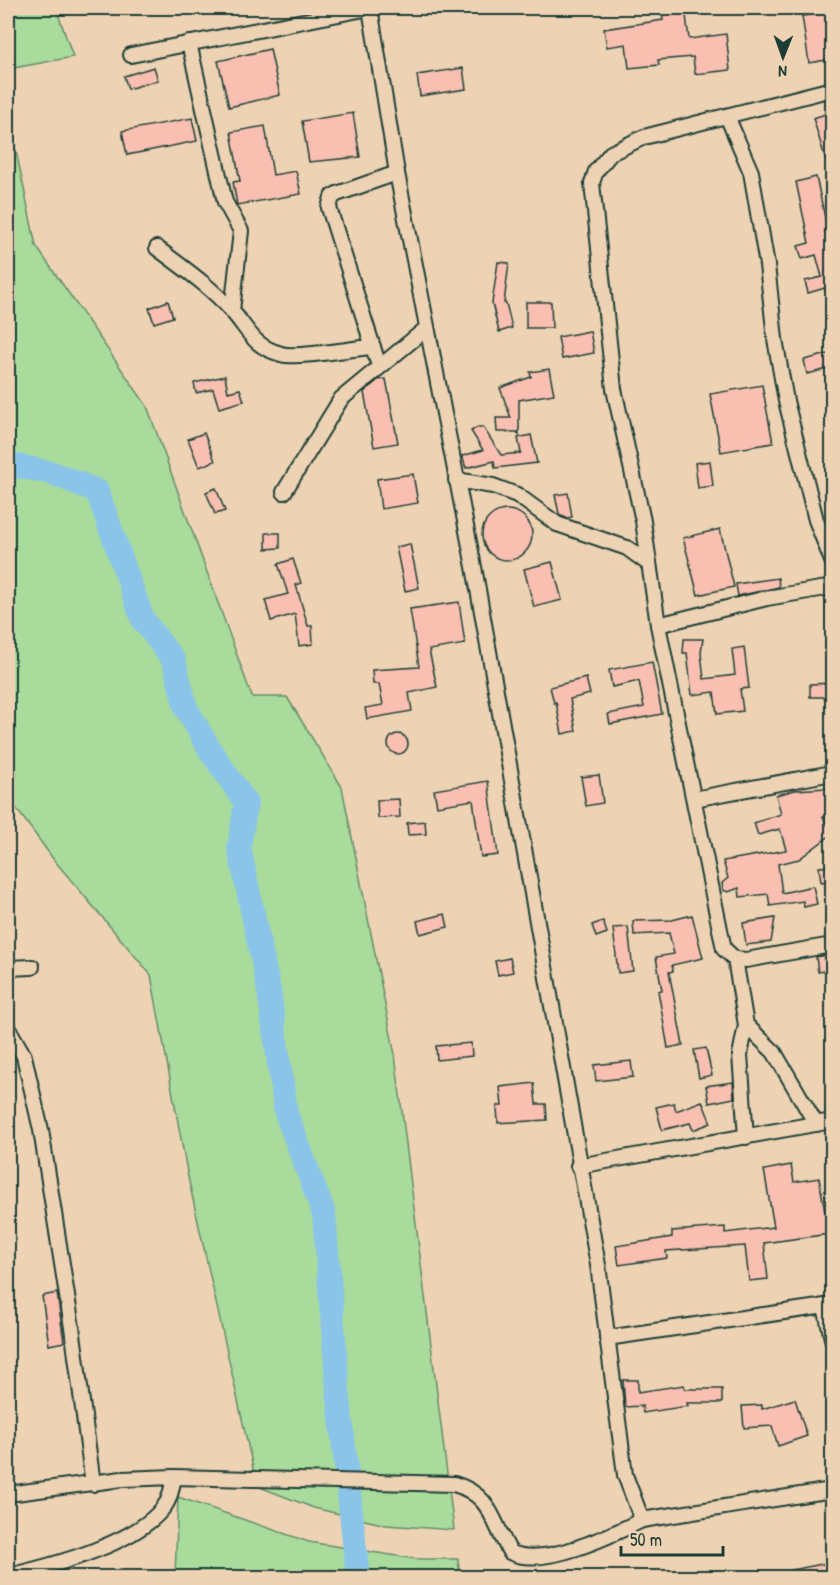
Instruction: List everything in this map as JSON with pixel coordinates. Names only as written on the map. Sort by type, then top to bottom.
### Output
[{"type":"street","points":[[131,55],[370,8],[578,1166],[598,1265],[625,1476],[642,1520]]},
{"type":"street","points":[[189,43],[225,202],[240,225],[241,231],[232,311]]},
{"type":"street","points":[[832,89],[644,137],[611,153],[596,171],[592,183],[614,389],[720,941],[724,950],[735,958],[746,960],[832,945]]},
{"type":"street","points":[[727,116],[751,172],[786,401],[816,520],[832,561]]},
{"type":"street","points":[[379,366],[329,208],[332,197],[337,194],[398,173]]},
{"type":"street","points":[[157,248],[203,284],[232,311],[247,334],[259,344],[281,354],[373,347]]},
{"type":"street","points":[[284,492],[331,411],[354,386],[427,327]]},
{"type":"street","points":[[456,480],[493,486],[517,495],[557,524],[627,548],[649,564]]},
{"type":"street","points":[[658,625],[768,598],[832,587]]},
{"type":"street","points":[[694,799],[832,773]]},
{"type":"street","points":[[735,958],[746,1025],[740,1055],[746,1137]]},
{"type":"street","points":[[8,968],[32,967]]},
{"type":"street","points":[[746,1025],[774,1052],[816,1124]]},
{"type":"street","points":[[8,1028],[24,1056],[40,1130],[73,1334],[93,1484]]},
{"type":"street","points":[[578,1166],[832,1121]]},
{"type":"street","points":[[608,1338],[829,1305],[832,1339]]},
{"type":"street","points":[[8,1576],[57,1565],[139,1530],[167,1503],[174,1477]]},
{"type":"street","points":[[8,1494],[122,1479],[174,1477],[454,1484],[468,1488],[486,1502],[510,1552],[517,1556],[533,1557],[591,1545],[642,1520],[832,1490]]},
{"type":"green space","points":[[8,8],[56,8],[73,57],[8,69]]},
{"type":"green space","points":[[8,113],[36,246],[147,406],[252,697],[287,697],[342,787],[395,1055],[454,1530],[386,1525],[314,1508],[257,1486],[188,1177],[151,975],[54,860],[8,797]]},
{"type":"green space","points":[[178,1497],[309,1542],[416,1559],[458,1559],[460,1577],[175,1577]]},
{"type":"building","points":[[662,8],[685,8],[689,39],[726,34],[730,70],[695,74],[693,57],[658,60],[659,65],[629,68],[626,44],[607,47],[604,29],[663,20]]},
{"type":"building","points":[[832,12],[832,59],[809,63],[802,16]]},
{"type":"building","points":[[270,49],[280,95],[229,107],[218,61]]},
{"type":"building","points":[[154,67],[158,80],[128,89],[124,76]]},
{"type":"building","points":[[463,68],[466,89],[420,96],[417,75]]},
{"type":"building","points":[[832,112],[832,174],[830,174],[813,118]]},
{"type":"building","points":[[353,113],[360,157],[309,162],[302,121]]},
{"type":"building","points":[[192,118],[197,141],[127,155],[122,131]]},
{"type":"building","points":[[265,126],[273,175],[296,171],[301,194],[237,205],[233,182],[240,181],[231,132]]},
{"type":"building","points":[[816,177],[832,257],[832,302],[829,303],[825,288],[808,293],[805,281],[822,277],[816,255],[802,259],[798,246],[809,243],[796,182]]},
{"type":"building","points":[[498,262],[509,263],[504,303],[506,303],[512,328],[499,332],[492,303]]},
{"type":"building","points":[[168,301],[173,317],[154,323],[149,308]]},
{"type":"building","points":[[526,302],[551,302],[552,328],[526,328]]},
{"type":"building","points":[[590,331],[594,353],[562,359],[558,337]]},
{"type":"building","points":[[832,353],[832,368],[807,374],[804,360]]},
{"type":"building","points":[[549,369],[554,394],[519,400],[519,435],[517,432],[497,432],[496,418],[511,418],[500,388],[531,377],[530,372]]},
{"type":"building","points":[[225,376],[228,392],[240,389],[244,401],[219,408],[213,389],[196,393],[194,383]]},
{"type":"building","points":[[386,379],[398,443],[374,447],[364,392],[378,380]]},
{"type":"building","points":[[762,385],[773,443],[721,452],[710,394]]},
{"type":"building","points":[[483,427],[501,455],[521,453],[518,438],[531,435],[537,463],[495,468],[494,461],[466,468],[462,456],[483,450],[471,431]]},
{"type":"building","points":[[204,433],[215,461],[199,467],[188,439]]},
{"type":"building","points":[[710,461],[713,486],[698,488],[695,463]]},
{"type":"building","points":[[413,474],[418,503],[381,509],[377,479]]},
{"type":"building","points":[[216,488],[225,511],[215,514],[206,492]]},
{"type":"building","points":[[568,493],[572,517],[567,518],[559,514],[555,495]]},
{"type":"building","points":[[507,510],[516,512],[527,521],[532,535],[530,544],[521,555],[507,560],[498,558],[487,549],[482,535],[484,526],[493,515]]},
{"type":"building","points":[[720,529],[734,587],[698,595],[683,538]]},
{"type":"building","points":[[266,533],[280,533],[280,548],[266,549]]},
{"type":"building","points":[[410,544],[419,588],[405,591],[396,547]]},
{"type":"building","points":[[293,559],[301,583],[296,585],[308,626],[312,626],[313,644],[299,646],[295,614],[271,621],[265,600],[288,594],[278,564]]},
{"type":"building","points":[[552,562],[562,600],[534,607],[524,569]]},
{"type":"building","points":[[778,578],[779,587],[738,596],[736,584]]},
{"type":"building","points":[[459,602],[465,644],[429,650],[437,687],[409,693],[412,711],[367,719],[365,708],[383,705],[379,684],[373,684],[372,670],[419,667],[410,609]]},
{"type":"building","points":[[684,639],[703,639],[701,653],[704,679],[735,675],[732,649],[744,647],[749,688],[740,689],[743,711],[717,714],[714,692],[692,695],[687,653],[683,653]]},
{"type":"building","points":[[652,662],[662,714],[610,724],[608,714],[644,707],[639,681],[612,687],[609,670]]},
{"type":"building","points":[[586,678],[590,694],[570,699],[576,731],[562,734],[556,702],[554,703],[550,687]]},
{"type":"building","points":[[832,683],[832,697],[810,697],[810,684]]},
{"type":"building","points":[[394,734],[402,734],[408,740],[408,748],[402,754],[394,754],[388,748],[388,740]]},
{"type":"building","points":[[599,775],[603,803],[586,806],[581,777]]},
{"type":"building","points":[[488,781],[498,855],[481,857],[473,800],[437,806],[434,790]]},
{"type":"building","points":[[827,788],[830,816],[823,817],[832,834],[799,859],[778,864],[782,893],[813,886],[817,904],[804,907],[803,901],[770,906],[768,894],[740,897],[739,888],[728,892],[723,890],[722,883],[728,878],[723,861],[786,850],[780,829],[758,835],[754,823],[781,814],[776,795],[795,790]]},
{"type":"building","points":[[399,799],[400,817],[378,818],[377,800]]},
{"type":"building","points":[[425,821],[426,834],[408,835],[407,823]]},
{"type":"building","points":[[832,866],[832,881],[821,882],[819,867]]},
{"type":"building","points":[[445,914],[448,927],[420,934],[417,921]]},
{"type":"building","points":[[692,915],[703,958],[672,965],[673,971],[669,972],[683,1045],[668,1048],[658,991],[662,990],[656,957],[674,954],[669,933],[634,935],[633,921],[672,920]]},
{"type":"building","points":[[775,918],[771,942],[746,945],[743,923]]},
{"type":"building","points":[[603,921],[607,933],[596,937],[592,925]]},
{"type":"building","points":[[628,927],[633,971],[618,973],[613,928]]},
{"type":"building","points":[[832,954],[832,970],[818,972],[816,957]]},
{"type":"building","points":[[510,958],[513,972],[498,975],[495,961]]},
{"type":"building","points":[[471,1043],[472,1056],[437,1060],[436,1046]]},
{"type":"building","points":[[706,1048],[712,1075],[699,1078],[694,1050]]},
{"type":"building","points":[[631,1061],[633,1077],[596,1081],[594,1065]]},
{"type":"building","points":[[733,1082],[734,1098],[709,1103],[706,1086]]},
{"type":"building","points":[[534,1083],[536,1104],[546,1104],[547,1120],[498,1123],[497,1106],[502,1106],[500,1087]]},
{"type":"building","points":[[702,1101],[711,1123],[693,1130],[690,1123],[662,1130],[656,1107],[674,1103],[676,1111]]},
{"type":"building","points":[[791,1165],[794,1182],[819,1178],[829,1234],[764,1243],[768,1279],[749,1281],[745,1246],[666,1251],[667,1258],[619,1265],[616,1246],[672,1237],[672,1231],[725,1227],[725,1233],[774,1227],[764,1170]]},
{"type":"building","points":[[57,1293],[64,1342],[49,1345],[42,1296]]},
{"type":"building","points":[[623,1380],[638,1380],[638,1392],[684,1385],[685,1389],[722,1389],[722,1403],[687,1403],[688,1406],[643,1413],[642,1406],[625,1407]]},
{"type":"building","points":[[795,1399],[807,1436],[778,1446],[772,1426],[744,1428],[742,1406],[762,1405],[762,1409]]},
{"type":"building","points":[[832,1562],[832,1578],[782,1578],[782,1572]]},
{"type":"waterway","points":[[8,464],[52,473],[97,491],[143,620],[174,661],[186,708],[210,750],[246,803],[239,847],[269,991],[286,1113],[324,1214],[338,1391],[358,1578]]}]
